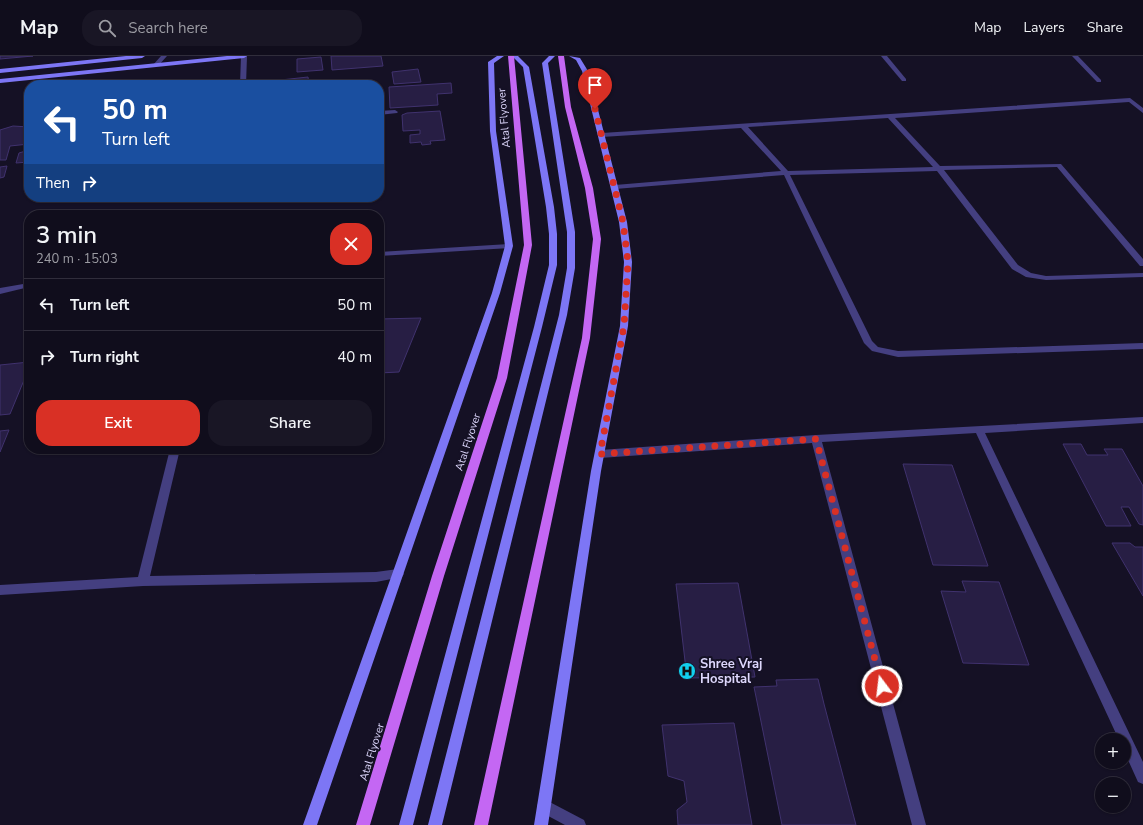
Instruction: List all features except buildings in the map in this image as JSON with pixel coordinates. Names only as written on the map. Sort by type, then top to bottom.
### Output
[{"type":"main road","name":"Atal Flyover","points":[[363,825],[438,576],[502,378],[528,245],[510,56]]},
{"type":"main road","points":[[481,825],[586,338],[597,246],[589,188],[568,107],[561,56]]},
{"type":"street","points":[[0,71],[142,56]]},
{"type":"street","points":[[156,65],[164,56]]},
{"type":"street","points":[[0,81],[244,56],[243,80]]},
{"type":"street","points":[[310,825],[496,293],[509,246],[493,124],[491,62],[502,56]]},
{"type":"street","points":[[406,825],[553,265],[553,234],[550,207],[526,67],[515,56]]},
{"type":"street","points":[[435,825],[562,316],[570,268],[571,232],[545,63],[552,56]]},
{"type":"street","points":[[541,825],[600,454],[624,326],[628,262],[623,222],[585,71],[578,59],[572,56]]},
{"type":"street","points":[[884,56],[904,80]]},
{"type":"street","points":[[1075,56],[1099,81]]},
{"type":"street","points":[[602,135],[1130,100],[1143,111]]},
{"type":"street","points":[[384,113],[396,112]]},
{"type":"street","points":[[890,116],[939,169],[1015,267],[1024,272],[1046,278],[1143,275]]},
{"type":"street","points":[[743,126],[786,173],[868,343],[875,349],[898,354],[1143,346]]},
{"type":"street","points":[[615,187],[786,173],[1059,165],[1143,264]]},
{"type":"street","points":[[384,254],[509,246]]},
{"type":"street","points":[[0,291],[24,286]]},
{"type":"street","points":[[600,454],[816,439],[1143,420]]},
{"type":"street","points":[[979,430],[1143,777]]},
{"type":"street","points":[[816,439],[919,825]]},
{"type":"street","points":[[143,582],[174,454]]},
{"type":"street","points":[[0,590],[143,582],[376,577],[398,574]]},
{"type":"street","points":[[544,806],[579,825]]},
{"type":"place","name":"Shree Vraj Hospital","points":[[687,671]]},
{"type":"route","points":[[595,109],[623,222],[628,262],[624,326],[600,454],[816,439],[882,686]]}]
